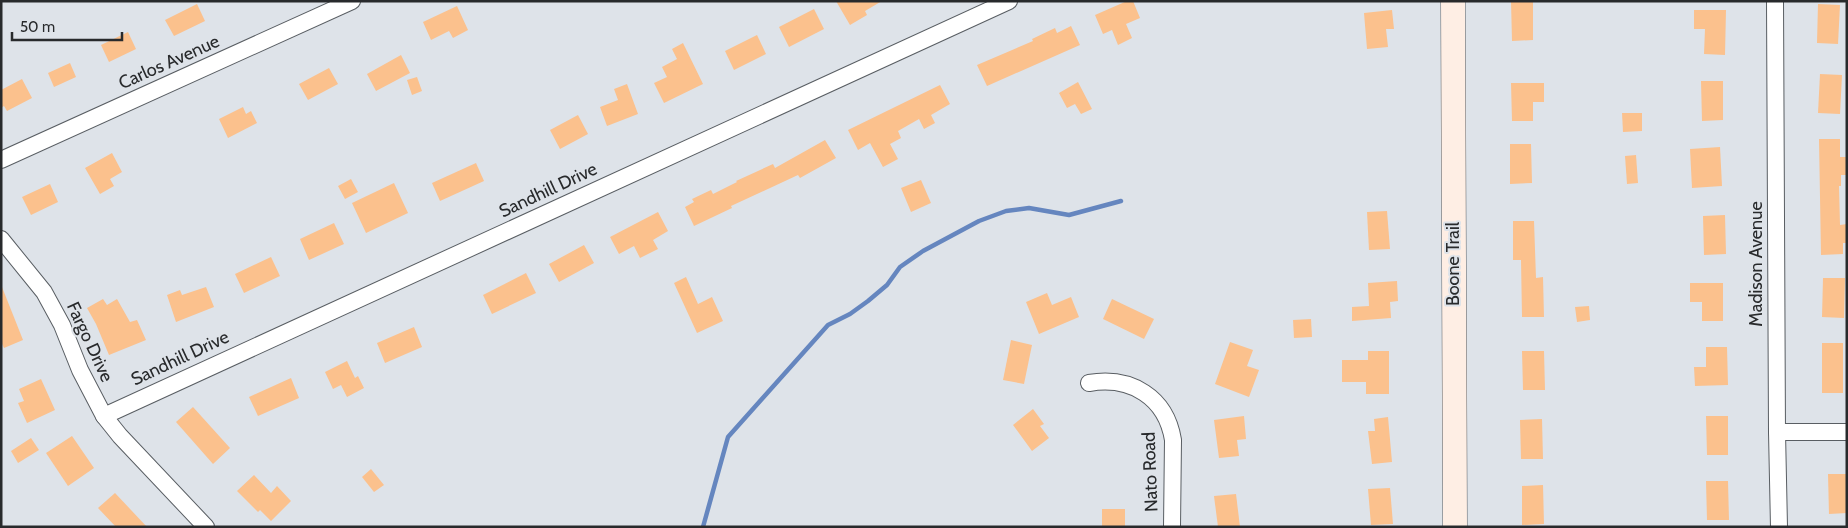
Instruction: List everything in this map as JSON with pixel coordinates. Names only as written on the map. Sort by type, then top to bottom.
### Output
[{"type":"street","name":"Carlos Avenue","points":[[1,160],[352,1]]},
{"type":"street","name":"Sandhill Drive","points":[[104,416],[1009,1]]},
{"type":"street","name":"Boone Trail","points":[[1453,1],[1455,527]]},
{"type":"street","name":"Madison Avenue","points":[[1775,1],[1779,527]]},
{"type":"street","name":"Fargo Drive","points":[[1,239],[44,292],[62,325],[80,370],[104,416],[120,436],[206,527]]},
{"type":"street","name":"Nato Road","points":[[1089,383],[1114,382],[1131,385],[1146,393],[1166,415],[1171,427],[1173,440],[1172,527]]},
{"type":"street","points":[[1777,432],[1847,432]]},
{"type":"building","points":[[836,1],[882,1],[865,11],[867,15],[850,25]]},
{"type":"building","points":[[1127,1],[1133,1],[1140,18],[1126,24],[1132,38],[1118,45],[1112,30],[1103,34],[1095,15]]},
{"type":"building","points":[[1511,1],[1533,1],[1533,40],[1512,41]]},
{"type":"building","points":[[197,4],[205,21],[174,36],[165,20]]},
{"type":"building","points":[[1818,4],[1840,5],[1838,44],[1817,43]]},
{"type":"building","points":[[457,6],[468,30],[453,38],[449,31],[431,40],[423,22]]},
{"type":"building","points":[[814,9],[824,29],[789,47],[779,27]]},
{"type":"building","points":[[1392,10],[1394,29],[1386,29],[1388,47],[1367,49],[1364,13]]},
{"type":"building","points":[[1694,10],[1726,10],[1725,55],[1704,54],[1705,29],[1694,29]]},
{"type":"building","points":[[1071,26],[1080,45],[987,86],[977,65],[1033,41],[1032,39],[1055,28],[1057,33]]},
{"type":"building","points":[[128,32],[136,49],[109,62],[101,45]]},
{"type":"building","points":[[757,35],[766,54],[734,70],[725,51]]},
{"type":"building","points":[[683,43],[703,84],[664,103],[654,83],[667,77],[662,67],[677,59],[672,49]]},
{"type":"building","points":[[401,55],[410,73],[376,91],[367,74]]},
{"type":"building","points":[[70,63],[76,77],[54,87],[48,73]]},
{"type":"building","points":[[329,68],[338,84],[308,100],[299,84]]},
{"type":"building","points":[[1820,74],[1842,75],[1840,114],[1818,113]]},
{"type":"building","points":[[417,77],[422,91],[412,95],[407,80]]},
{"type":"building","points":[[22,79],[32,98],[7,111],[4,106],[1,108],[1,90]]},
{"type":"building","points":[[1701,81],[1723,81],[1723,120],[1702,121]]},
{"type":"building","points":[[1078,82],[1092,109],[1081,114],[1075,104],[1067,108],[1059,93]]},
{"type":"building","points":[[1511,83],[1544,83],[1544,102],[1533,102],[1533,121],[1512,121]]},
{"type":"building","points":[[627,84],[638,114],[607,126],[600,107],[618,100],[614,89]]},
{"type":"building","points":[[940,85],[950,104],[931,115],[935,123],[924,129],[919,119],[898,131],[901,138],[890,144],[898,159],[883,167],[870,143],[858,150],[848,130]]},
{"type":"building","points":[[243,107],[246,114],[251,111],[257,123],[228,138],[219,119]]},
{"type":"building","points":[[1622,113],[1642,113],[1642,131],[1623,132]]},
{"type":"building","points":[[578,115],[588,134],[560,149],[550,130]]},
{"type":"building","points":[[1819,139],[1840,139],[1840,157],[1847,157],[1847,175],[1841,175],[1841,186],[1839,186],[1840,225],[1847,224],[1847,243],[1843,243],[1843,254],[1821,255]]},
{"type":"building","points":[[825,140],[836,158],[800,178],[798,175],[731,206],[732,208],[694,226],[685,207],[694,202],[692,199],[711,190],[713,194],[773,164],[775,168]]},
{"type":"building","points":[[1510,144],[1531,144],[1532,183],[1510,184]]},
{"type":"building","points":[[1720,147],[1722,186],[1692,188],[1690,149]]},
{"type":"building","points":[[112,153],[122,172],[110,179],[114,186],[100,194],[85,168]]},
{"type":"building","points":[[1636,155],[1638,183],[1627,184],[1625,156]]},
{"type":"building","points":[[476,163],[484,181],[440,201],[432,183]]},
{"type":"building","points":[[351,179],[358,192],[345,199],[338,186]]},
{"type":"building","points":[[921,180],[931,203],[911,212],[901,188]]},
{"type":"building","points":[[394,183],[408,213],[366,233],[352,203]]},
{"type":"building","points":[[50,184],[58,202],[31,215],[22,197]]},
{"type":"building","points":[[1387,211],[1390,249],[1369,250],[1367,212]]},
{"type":"building","points":[[658,212],[668,231],[653,240],[658,249],[640,258],[634,246],[619,254],[610,237]]},
{"type":"building","points":[[1725,215],[1726,254],[1704,255],[1703,216]]},
{"type":"building","points":[[1513,221],[1534,221],[1536,278],[1543,277],[1544,317],[1522,317],[1521,260],[1513,260]]},
{"type":"building","points":[[334,223],[344,244],[309,260],[300,239]]},
{"type":"building","points":[[584,245],[594,263],[559,282],[549,264]]},
{"type":"building","points":[[271,257],[280,276],[244,293],[235,274]]},
{"type":"building","points":[[526,273],[536,293],[492,314],[483,295]]},
{"type":"building","points":[[686,277],[698,304],[712,297],[723,321],[697,333],[674,283]]},
{"type":"building","points":[[1823,278],[1845,278],[1844,318],[1822,317]]},
{"type":"building","points":[[1397,281],[1398,301],[1390,302],[1391,318],[1352,321],[1352,307],[1369,306],[1368,283]]},
{"type":"building","points":[[1690,283],[1723,283],[1723,321],[1702,321],[1702,302],[1690,302]]},
{"type":"building","points":[[2,287],[23,340],[4,348],[1,342]]},
{"type":"building","points":[[206,287],[214,307],[176,322],[167,295],[180,290],[182,295]]},
{"type":"building","points":[[1047,293],[1052,305],[1071,297],[1079,317],[1039,334],[1026,302]]},
{"type":"building","points":[[103,299],[107,305],[117,299],[130,322],[137,320],[146,340],[109,355],[87,308]]},
{"type":"building","points":[[1112,299],[1154,319],[1144,339],[1103,319]]},
{"type":"building","points":[[1589,306],[1590,320],[1577,322],[1575,307]]},
{"type":"building","points":[[1311,319],[1312,337],[1294,338],[1293,320]]},
{"type":"building","points":[[414,327],[422,347],[385,363],[377,343]]},
{"type":"building","points":[[1011,340],[1032,345],[1024,384],[1003,380]]},
{"type":"building","points":[[1230,342],[1253,350],[1247,366],[1259,370],[1249,397],[1215,384]]},
{"type":"building","points":[[1822,343],[1843,343],[1843,393],[1822,393]]},
{"type":"building","points":[[1706,347],[1727,347],[1728,385],[1695,386],[1694,367],[1706,367]]},
{"type":"building","points":[[1368,351],[1389,351],[1389,394],[1366,394],[1366,382],[1342,382],[1342,360],[1368,360]]},
{"type":"building","points":[[1522,351],[1544,351],[1545,390],[1523,390]]},
{"type":"building","points":[[347,361],[355,378],[358,376],[364,388],[347,397],[341,385],[333,389],[325,372]]},
{"type":"building","points":[[291,378],[299,398],[258,416],[249,397]]},
{"type":"building","points":[[41,379],[55,410],[27,423],[18,403],[24,401],[19,389]]},
{"type":"building","points":[[193,407],[230,448],[213,464],[176,422]]},
{"type":"building","points":[[1033,409],[1044,424],[1040,426],[1049,438],[1032,451],[1013,425]]},
{"type":"building","points":[[1244,416],[1246,439],[1237,440],[1239,456],[1219,458],[1214,420]]},
{"type":"building","points":[[1706,416],[1728,416],[1728,455],[1707,455]]},
{"type":"building","points":[[1388,417],[1392,462],[1372,464],[1368,431],[1375,431],[1374,419]]},
{"type":"building","points":[[1542,419],[1543,459],[1521,459],[1520,420]]},
{"type":"building","points":[[72,436],[94,468],[68,486],[46,453]]},
{"type":"building","points":[[31,438],[39,450],[18,463],[11,451]]},
{"type":"building","points":[[371,469],[384,485],[374,492],[362,477]]},
{"type":"building","points":[[1828,474],[1847,474],[1847,513],[1829,514]]},
{"type":"building","points":[[254,475],[271,493],[277,486],[291,501],[271,521],[260,510],[258,512],[237,491]]},
{"type":"building","points":[[1706,481],[1728,481],[1729,520],[1707,520]]},
{"type":"building","points":[[1543,485],[1544,524],[1522,525],[1522,486]]},
{"type":"building","points":[[1390,488],[1393,524],[1371,525],[1368,489]]},
{"type":"building","points":[[115,493],[147,527],[116,527],[98,508]]},
{"type":"building","points":[[1236,494],[1240,527],[1218,527],[1214,496]]},
{"type":"building","points":[[1102,509],[1125,509],[1125,527],[1102,527]]},
{"type":"waterway","points":[[703,527],[728,437],[828,325],[850,314],[868,301],[887,285],[900,267],[923,251],[979,221],[1006,211],[1029,208],[1069,215],[1121,201]]}]
